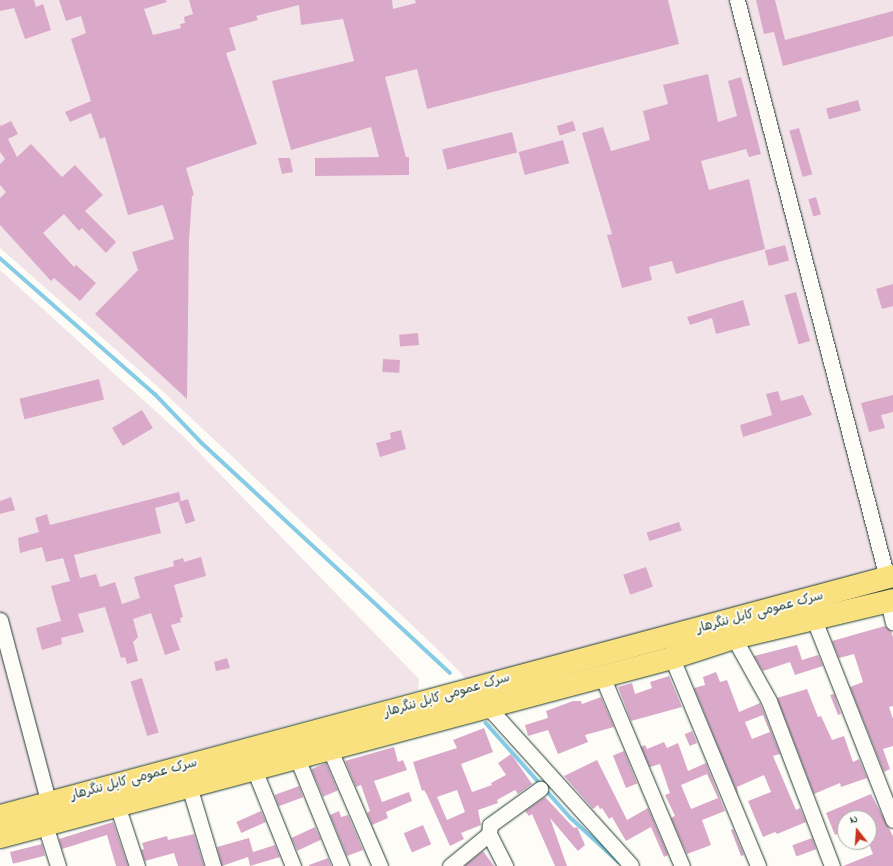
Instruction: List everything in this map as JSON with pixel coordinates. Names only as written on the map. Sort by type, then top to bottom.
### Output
[{"type":"highway","points":[[890,577],[891,600]]},
{"type":"highway","name":"سرک عمومی کابل ننگرهار","points":[[0,837],[49,817],[890,577]]},
{"type":"highway","name":"سرک عمومی کابل ننگرهار","points":[[0,816],[49,817],[117,805],[330,750],[488,706],[672,658],[734,638],[813,617],[891,600]]},
{"type":"street","points":[[737,0],[890,577]]},
{"type":"street","points":[[891,600],[893,622]]},
{"type":"street","points":[[813,617],[893,820]]},
{"type":"street","points":[[0,620],[49,817],[58,866]]},
{"type":"street","points":[[734,638],[769,701],[832,866]]},
{"type":"street","points":[[672,658],[758,866]]},
{"type":"street","points":[[602,676],[682,866]]},
{"type":"street","points":[[488,706],[631,865]]},
{"type":"street","points":[[330,750],[380,866]]},
{"type":"street","points":[[297,758],[341,866]]},
{"type":"street","points":[[254,769],[293,866]]},
{"type":"street","points":[[189,786],[213,866]]},
{"type":"street","points":[[505,866],[489,834],[490,825],[540,789]]},
{"type":"street","points":[[117,805],[136,866]]},
{"type":"street","points":[[450,866],[489,834]]},
{"type":"shaded area","points":[[0,0],[893,0],[893,576],[472,688],[459,671],[432,644],[157,386],[0,248]]},
{"type":"shaded area","points":[[0,270],[184,437],[419,679],[418,690],[0,804]]},
{"type":"building","points":[[0,0],[34,0],[36,7],[43,4],[51,30],[25,39],[14,8],[0,11]]},
{"type":"building","points":[[59,0],[166,0],[167,2],[144,9],[153,35],[181,28],[180,24],[185,23],[184,17],[193,14],[189,0],[392,0],[393,9],[416,3],[415,0],[668,0],[679,44],[427,109],[417,69],[385,77],[406,157],[409,157],[409,175],[315,176],[315,158],[379,157],[371,127],[291,150],[272,81],[354,61],[343,19],[301,25],[299,5],[256,16],[258,20],[229,28],[236,50],[226,53],[257,144],[186,168],[194,195],[192,196],[189,240],[187,399],[95,314],[138,270],[132,252],[174,239],[163,205],[128,215],[105,137],[100,139],[91,113],[70,122],[65,112],[91,101],[71,39],[86,33],[81,16],[66,21]]},
{"type":"building","points":[[756,0],[775,0],[785,40],[893,11],[893,36],[783,66],[774,32],[764,34]]},
{"type":"building","points":[[708,74],[718,122],[737,116],[728,81],[741,77],[761,154],[749,157],[746,149],[701,161],[709,190],[749,179],[765,249],[676,274],[672,261],[649,267],[652,280],[622,288],[607,235],[612,234],[582,133],[603,127],[611,151],[650,140],[643,111],[668,104],[663,85]]},
{"type":"building","points":[[858,100],[861,111],[829,119],[826,109]]},
{"type":"building","points":[[11,121],[18,134],[8,139],[17,157],[31,144],[62,177],[75,165],[103,195],[85,211],[116,242],[106,253],[82,228],[79,231],[64,214],[43,233],[74,267],[76,265],[96,283],[80,301],[54,278],[51,281],[0,225],[0,198],[6,192],[0,185],[0,164],[5,159],[0,152],[0,124],[1,126]]},
{"type":"building","points":[[573,121],[576,131],[560,136],[557,126]]},
{"type":"building","points":[[799,128],[812,174],[803,177],[789,131]]},
{"type":"building","points":[[512,132],[517,152],[447,170],[442,149]]},
{"type":"building","points":[[563,140],[569,163],[525,175],[519,152]]},
{"type":"building","points":[[278,158],[290,158],[293,172],[282,174]]},
{"type":"building","points":[[816,197],[821,214],[813,217],[808,199]]},
{"type":"building","points":[[785,245],[789,260],[769,266],[765,250]]},
{"type":"building","points":[[893,284],[893,306],[882,309],[876,289]]},
{"type":"building","points":[[796,292],[810,341],[799,344],[784,295]]},
{"type":"building","points":[[743,300],[750,325],[716,334],[712,318],[690,325],[687,317]]},
{"type":"building","points":[[418,333],[419,345],[400,347],[399,335]]},
{"type":"building","points":[[383,359],[400,360],[399,373],[382,372]]},
{"type":"building","points":[[99,379],[104,399],[25,419],[19,399]]},
{"type":"building","points":[[778,391],[781,401],[803,395],[812,415],[743,437],[740,425],[772,415],[766,394]]},
{"type":"building","points":[[893,395],[893,412],[881,415],[885,428],[869,432],[861,403]]},
{"type":"building","points":[[142,410],[153,428],[123,446],[112,428]]},
{"type":"building","points":[[401,430],[406,449],[380,457],[376,443],[391,439],[390,433]]},
{"type":"building","points":[[179,492],[181,501],[155,508],[161,533],[74,555],[80,578],[96,574],[100,587],[115,582],[122,604],[140,598],[134,577],[174,566],[173,561],[183,558],[184,562],[201,557],[206,576],[174,585],[183,617],[180,618],[181,622],[171,625],[180,650],[165,655],[151,613],[133,619],[138,637],[133,642],[138,661],[127,664],[125,657],[121,658],[105,607],[78,614],[84,632],[61,638],[62,644],[42,650],[36,628],[61,621],[51,586],[70,581],[63,558],[46,562],[42,547],[20,553],[18,538],[39,532],[35,518],[47,514],[50,525]]},
{"type":"building","points":[[11,497],[15,510],[0,514],[0,501]]},
{"type":"building","points":[[188,499],[195,521],[186,524],[178,502]]},
{"type":"building","points":[[679,522],[682,531],[649,541],[647,533]]},
{"type":"building","points":[[646,567],[653,587],[630,595],[623,575]]},
{"type":"building","points":[[885,626],[891,631],[893,637],[893,706],[889,707],[893,719],[893,746],[883,749],[890,769],[884,772],[850,687],[863,682],[854,654],[839,658],[832,641]]},
{"type":"building","points":[[797,645],[802,660],[818,655],[823,666],[795,675],[790,662],[763,671],[754,656]]},
{"type":"building","points":[[227,658],[230,668],[216,671],[214,662]]},
{"type":"building","points":[[716,672],[720,682],[727,680],[739,712],[760,703],[780,754],[773,756],[796,810],[800,808],[806,822],[777,834],[775,832],[763,837],[748,801],[771,792],[764,775],[737,787],[738,795],[694,688],[705,685],[703,677]],"holes":[[[763,715],[770,732],[752,739],[745,722]]]},
{"type":"building","points":[[669,676],[682,707],[631,721],[618,687],[632,683],[635,694],[652,688],[650,682]]},
{"type":"building","points":[[142,678],[159,733],[147,736],[131,682]]},
{"type":"building","points":[[807,689],[818,717],[821,716],[832,740],[844,736],[853,762],[859,759],[867,778],[841,787],[840,783],[814,794],[777,698]]},
{"type":"building","points":[[834,694],[841,714],[838,715],[830,695]]},
{"type":"building","points":[[601,697],[614,727],[585,735],[588,742],[558,754],[548,730],[528,736],[525,725],[548,718],[546,711],[573,701],[581,701],[582,704]]},
{"type":"building","points":[[484,728],[493,752],[461,764],[472,792],[492,785],[491,783],[506,775],[498,763],[511,754],[532,784],[518,794],[515,790],[497,800],[498,803],[478,810],[481,825],[461,833],[464,839],[450,846],[427,795],[424,790],[422,791],[413,762],[457,748],[453,740]],"holes":[[[457,790],[465,812],[447,820],[437,797]]]},
{"type":"building","points":[[692,731],[697,743],[690,746],[685,734]]},
{"type":"building","points":[[664,742],[667,748],[678,743],[688,771],[706,763],[725,811],[702,820],[711,845],[687,854],[671,818],[675,816],[665,795],[670,793],[660,764],[650,767],[641,747],[645,745],[647,749]],"holes":[[[707,774],[718,798],[691,809],[681,785]]]},
{"type":"building","points":[[394,747],[398,762],[403,760],[407,770],[374,781],[382,802],[409,792],[412,801],[386,812],[388,818],[372,825],[367,813],[370,811],[361,785],[356,787],[345,761]]},
{"type":"building","points":[[624,751],[637,783],[626,788],[613,755]]},
{"type":"building","points":[[597,760],[627,820],[648,808],[668,855],[664,857],[651,827],[626,841],[612,817],[609,819],[602,808],[600,809],[598,805],[593,809],[564,776]]},
{"type":"building","points":[[326,763],[338,791],[323,797],[311,769]]},
{"type":"building","points":[[299,786],[303,797],[279,806],[275,795]]},
{"type":"building","points":[[871,794],[893,836],[893,866],[843,866],[873,854],[871,850],[877,850],[877,810],[837,810],[837,834],[835,835],[826,813]]},
{"type":"building","points":[[545,797],[574,828],[577,827],[585,845],[578,851],[550,818],[567,866],[555,866],[532,814],[529,816],[525,811]]},
{"type":"building","points":[[261,811],[266,822],[241,833],[236,822]]},
{"type":"building","points":[[339,811],[341,817],[348,815],[363,850],[347,856],[330,815]]},
{"type":"building","points":[[113,822],[128,866],[116,866],[107,835],[62,849],[59,839]]},
{"type":"building","points":[[423,825],[431,844],[412,853],[404,833]]},
{"type":"building","points":[[315,827],[321,840],[297,851],[291,838]]},
{"type":"building","points":[[733,829],[744,855],[741,856],[731,830]]},
{"type":"building","points":[[194,834],[204,866],[178,866],[174,853],[145,861],[141,850],[144,849],[142,843],[167,836],[168,840]]},
{"type":"building","points":[[249,838],[253,852],[275,845],[280,857],[250,866],[248,857],[222,866],[217,847]]},
{"type":"building","points":[[812,838],[816,849],[796,856],[792,845]]},
{"type":"building","points":[[42,844],[45,856],[13,864],[10,852]]},
{"type":"building","points":[[483,851],[494,866],[464,866]]},
{"type":"building","points":[[328,858],[331,866],[309,866],[309,865]]},
{"type":"waterway","points":[[0,258],[155,394],[202,443],[450,673]]},
{"type":"waterway","points":[[486,723],[571,818],[619,862]]}]
